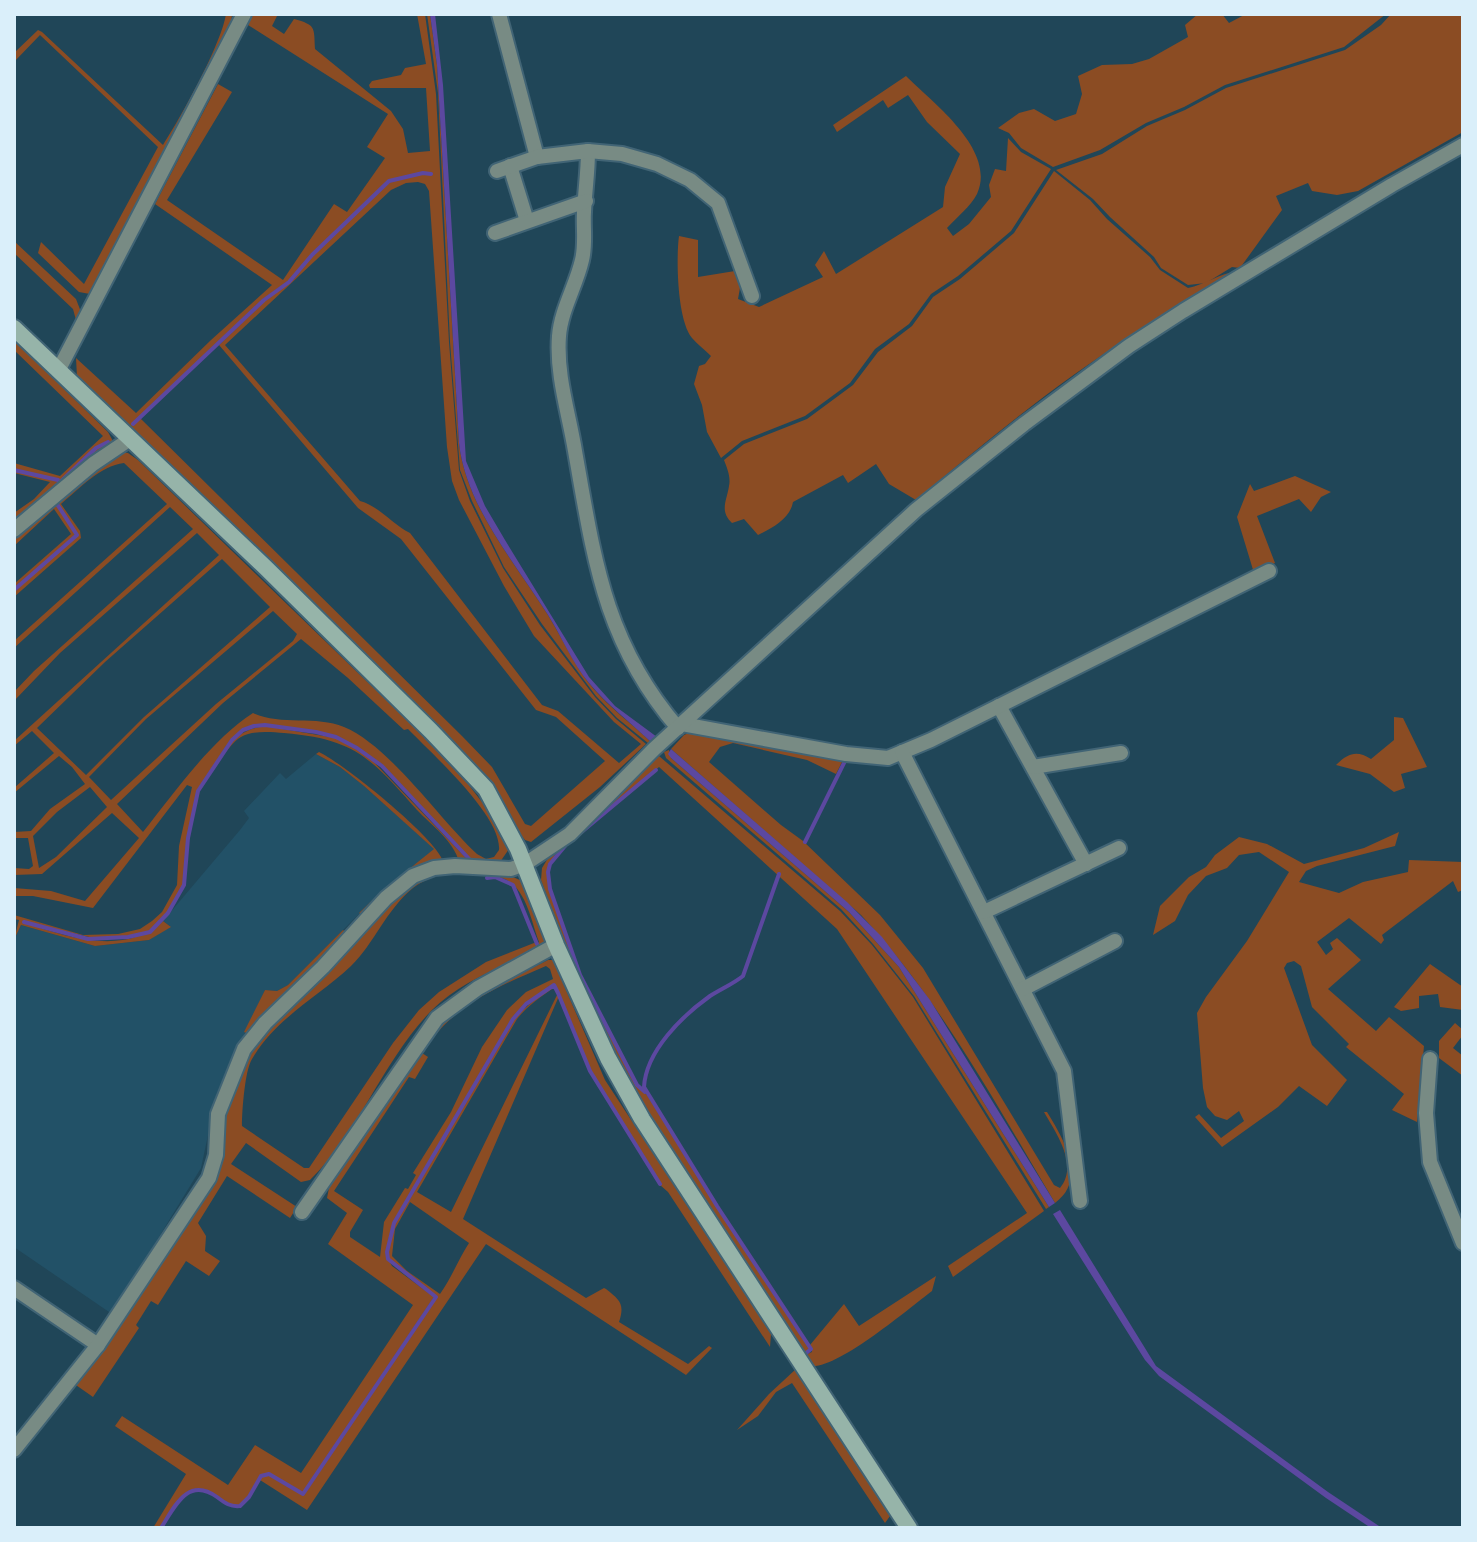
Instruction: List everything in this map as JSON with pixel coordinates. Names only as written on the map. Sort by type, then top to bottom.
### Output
[{"type":"main road","points":[[14,328],[266,568],[461,762],[497,806],[608,1058],[642,1119],[909,1528]]},
{"type":"street","points":[[58,371],[244,14]]},
{"type":"street","points":[[499,14],[537,157]]},
{"type":"street","points":[[14,1450],[98,1345],[209,1178],[216,1155],[218,1114],[244,1049],[265,1023],[323,967],[386,898],[413,876],[434,868],[511,869],[525,864],[570,834],[680,726],[916,510],[1090,374],[1248,272],[1463,145]]},
{"type":"street","points":[[588,151],[585,248],[559,337],[561,376],[593,554],[608,607],[638,673],[680,726],[846,754],[888,758],[1269,571]]},
{"type":"street","points":[[527,221],[503,168],[537,157],[588,151],[622,154],[657,164],[690,180],[718,203],[752,296]]},
{"type":"street","points":[[495,233],[586,201]]},
{"type":"street","points":[[14,530],[93,464],[130,439]]},
{"type":"street","points":[[999,706],[1086,864]]},
{"type":"street","points":[[902,752],[1064,1071],[1080,1201]]},
{"type":"street","points":[[1033,767],[1121,753]]},
{"type":"street","points":[[984,912],[1119,848]]},
{"type":"street","points":[[1023,989],[1115,941]]},
{"type":"street","points":[[302,1212],[437,1018],[478,988],[556,945]]},
{"type":"street","points":[[1430,1059],[1426,1113],[1430,1162],[1463,1243]]},
{"type":"street","points":[[14,1288],[98,1345]]},
{"type":"shaded area","points":[[226,14],[232,14],[231,25],[90,294],[79,292],[38,253],[41,242],[84,284],[158,147],[40,35],[14,62],[14,53],[38,30],[42,32],[163,145],[209,62]]},
{"type":"shaded area","points":[[253,14],[277,16],[272,26],[284,34],[294,19],[310,25],[314,31],[315,49],[391,111],[403,129],[408,153],[430,151],[426,88],[370,88],[369,85],[372,81],[401,75],[405,68],[426,64],[417,14],[425,14],[436,94],[459,470],[470,501],[503,568],[540,625],[595,697],[646,744],[600,787],[531,842],[521,835],[505,804],[478,768],[215,507],[77,377],[76,358],[136,413],[272,285],[155,204],[218,84],[232,92],[167,200],[283,280],[334,204],[347,212],[385,158],[367,147],[388,114],[248,25]],"holes":[[[423,172],[431,175],[390,182],[312,255],[294,279],[265,301],[219,345],[358,508],[401,539],[536,710],[556,717],[605,761],[531,826],[525,824],[492,767],[462,736],[140,418],[132,424],[263,299],[292,278],[311,254],[389,181]],[[406,183],[425,184],[429,191],[452,481],[504,586],[534,636],[614,722],[641,744],[619,763],[558,711],[542,705],[410,533],[360,501],[225,345],[391,190]]]},
{"type":"shaded area","points":[[427,14],[430,14],[437,65],[459,443],[463,467],[494,533],[548,615],[580,671],[606,702],[651,742],[648,743],[596,696],[542,624],[504,567],[460,470],[450,342],[438,93]]},
{"type":"shaded area","points":[[430,14],[435,14],[443,85],[466,461],[485,506],[589,677],[615,706],[657,737],[651,742],[603,699],[583,675],[494,533],[463,467],[459,443],[437,65]]},
{"type":"shaded area","points":[[1198,14],[1222,14],[1229,23],[1246,14],[1386,14],[1344,47],[1225,85],[1146,123],[1100,150],[1053,167],[1021,148],[1009,133],[998,128],[1019,113],[1034,109],[1055,121],[1076,114],[1082,94],[1078,76],[1102,65],[1132,64],[1149,59],[1188,37],[1185,25]]},
{"type":"shaded area","points":[[1391,14],[1463,14],[1463,132],[1358,191],[1337,195],[1312,191],[1308,183],[1276,196],[1282,210],[1240,268],[1232,267],[1206,283],[1188,285],[1161,268],[1154,257],[1093,199],[1056,170],[1102,154],[1147,126],[1226,88],[1345,50],[1381,25]]},
{"type":"shaded area","points":[[906,76],[959,129],[978,161],[981,177],[977,194],[947,228],[953,236],[969,224],[991,197],[989,185],[995,169],[1006,171],[1008,138],[1021,152],[1051,169],[1011,231],[958,276],[931,294],[909,324],[875,349],[850,383],[805,416],[742,441],[721,458],[707,432],[694,384],[699,366],[711,356],[692,338],[683,318],[678,273],[679,236],[698,240],[698,277],[735,271],[742,277],[738,299],[759,307],[823,277],[815,265],[824,251],[836,274],[943,207],[945,187],[960,154],[927,122],[908,95],[888,108],[883,100],[837,132],[833,125]]},
{"type":"shaded area","points":[[1054,171],[1090,200],[1160,270],[1188,288],[1237,272],[1079,371],[916,500],[889,484],[876,464],[848,483],[843,475],[793,502],[784,518],[758,535],[744,519],[732,523],[725,510],[729,479],[724,460],[744,444],[807,419],[853,385],[878,352],[912,326],[933,297],[960,279],[1014,233]]},
{"type":"shaded area","points":[[14,241],[76,299],[81,312],[76,320],[73,309],[14,253]]},
{"type":"shaded area","points":[[14,340],[108,432],[114,443],[62,482],[97,449],[109,442],[96,447],[14,522],[14,513],[34,499],[50,482],[14,473],[14,470],[55,479],[14,469],[14,463],[60,476],[103,436],[14,350]]},
{"type":"shaded area","points":[[121,452],[128,453],[416,729],[468,784],[485,806],[509,849],[500,862],[475,863],[383,765],[358,747],[316,731],[265,724],[253,726],[243,729],[226,746],[198,790],[187,837],[183,885],[167,912],[151,929],[163,921],[171,927],[149,940],[95,946],[21,925],[14,940],[19,920],[14,919],[14,915],[83,935],[118,934],[140,929],[162,912],[177,885],[179,846],[192,787],[187,785],[93,908],[33,896],[14,896],[14,888],[51,891],[85,901],[139,838],[112,813],[42,874],[14,875],[14,868],[29,869],[33,866],[28,838],[14,838],[14,832],[31,831],[50,809],[85,784],[59,756],[14,793],[14,788],[54,753],[32,731],[14,746],[14,741],[219,555],[197,533],[60,653],[14,701],[14,692],[34,671],[193,529],[170,507],[14,648],[14,641],[167,504],[124,463],[98,473],[61,504],[80,531],[81,538],[14,597],[14,592],[78,535],[56,503],[75,535],[14,588],[14,584],[71,534],[54,509],[14,546],[14,534],[68,489]],"holes":[[[222,559],[270,607],[144,717],[86,775],[37,728],[105,662]],[[273,611],[297,634],[293,641],[216,704],[111,800],[89,777],[146,719]],[[301,639],[404,730],[408,729],[448,769],[489,820],[497,836],[499,850],[494,857],[486,859],[477,854],[379,750],[361,736],[333,723],[275,719],[253,713],[208,752],[143,832],[117,804],[223,703]],[[90,787],[107,807],[56,857],[39,868],[33,836],[57,812]],[[24,922],[98,939],[140,935],[114,941],[77,938]]]},
{"type":"shaded area","points":[[1295,476],[1331,492],[1321,497],[1311,512],[1299,499],[1257,516],[1275,563],[1254,573],[1237,517],[1250,484],[1254,491]]},
{"type":"shaded area","points":[[1394,717],[1403,718],[1427,767],[1401,774],[1405,788],[1394,792],[1370,774],[1336,765],[1353,754],[1371,759],[1394,740]]},
{"type":"shaded area","points":[[265,726],[336,738],[368,756],[469,861],[459,862],[447,840],[373,764],[345,746],[328,740],[284,733],[251,733],[233,744],[209,774],[237,737]]},
{"type":"shaded area","points":[[691,732],[843,760],[836,774],[807,760],[733,743],[720,747],[709,762],[803,841],[880,915],[923,968],[1054,1185],[1060,1188],[1065,1179],[1066,1159],[1064,1149],[1044,1112],[1047,1112],[1065,1146],[1071,1171],[1065,1193],[1055,1203],[966,1054],[890,948],[861,915],[671,749]]},
{"type":"shaded area","points":[[671,749],[847,902],[882,937],[930,1000],[1055,1203],[1049,1207],[899,967],[849,912],[671,758],[668,754]]},
{"type":"shaded area","points":[[669,750],[671,758],[849,912],[899,967],[1049,1207],[1046,1209],[914,996],[873,944],[841,909],[666,758],[664,752]]},
{"type":"shaded area","points":[[319,752],[348,771],[387,802],[424,836],[436,850],[443,861],[363,916],[359,913],[383,890],[434,849],[364,786],[340,767],[316,754]]},
{"type":"shaded area","points":[[316,754],[340,767],[364,786],[435,849],[383,890],[288,985],[277,991],[265,990],[217,1093],[201,1168],[112,1314],[14,1247],[14,940],[21,925],[95,946],[149,940],[170,926],[163,921],[249,818],[244,811],[280,773],[286,779]]},
{"type":"shaded area","points":[[659,756],[840,911],[872,945],[913,997],[1044,1211],[953,1277],[948,1266],[1027,1213],[837,929],[659,767],[557,852],[549,864],[547,878],[579,975],[541,880],[542,868],[553,850]]},
{"type":"shaded area","points":[[1399,832],[1395,846],[1317,866],[1306,871],[1299,882],[1339,893],[1363,882],[1408,872],[1409,860],[1463,862],[1463,890],[1458,892],[1453,881],[1382,935],[1384,940],[1381,944],[1349,918],[1317,942],[1326,955],[1333,949],[1330,943],[1337,938],[1361,960],[1328,989],[1376,1031],[1389,1017],[1424,1046],[1417,1122],[1392,1110],[1404,1094],[1346,1047],[1349,1044],[1312,1007],[1301,966],[1294,961],[1284,968],[1312,1045],[1347,1080],[1327,1106],[1299,1086],[1278,1107],[1222,1147],[1195,1117],[1199,1114],[1221,1138],[1244,1121],[1239,1111],[1227,1120],[1215,1116],[1207,1107],[1197,1013],[1247,941],[1289,872],[1259,852],[1239,855],[1227,868],[1206,876],[1188,895],[1175,921],[1153,935],[1160,906],[1189,877],[1206,867],[1215,855],[1239,837],[1267,844],[1304,864],[1364,848]]},
{"type":"shaded area","points":[[458,870],[429,879],[413,888],[395,906],[351,966],[285,1020],[262,1045],[247,1072],[242,1126],[304,1168],[309,1168],[393,1043],[419,1010],[439,992],[486,962],[539,942],[517,888],[502,878],[473,871],[504,873],[522,881],[549,943],[458,989],[432,1010],[399,1051],[328,1161],[310,1180],[301,1182],[246,1143],[231,1164],[297,1207],[290,1218],[227,1176],[198,1223],[206,1236],[205,1251],[220,1261],[209,1276],[186,1261],[158,1305],[151,1301],[136,1325],[139,1328],[93,1397],[73,1383],[212,1179],[224,1107],[248,1050],[384,904],[419,877]]},
{"type":"shaded area","points":[[343,930],[348,934],[251,1035],[244,1032],[265,990],[277,991],[288,985]]},
{"type":"shaded area","points":[[553,960],[605,1080],[771,1334],[770,1347],[668,1192],[660,1185],[590,1071],[559,996],[463,1219],[586,1298],[606,1289],[620,1303],[619,1322],[688,1364],[709,1346],[712,1348],[686,1375],[486,1244],[307,1510],[260,1480],[262,1476],[269,1475],[304,1495],[437,1297],[389,1259],[395,1223],[514,1020],[528,1006],[554,986],[549,986],[512,1019],[393,1223],[387,1250],[389,1261],[434,1297],[303,1493],[269,1473],[260,1475],[240,1506],[228,1503],[207,1490],[198,1489],[183,1496],[160,1528],[153,1528],[186,1474],[115,1426],[122,1416],[228,1485],[255,1445],[301,1473],[413,1305],[328,1244],[347,1213],[327,1198],[329,1188],[437,1026],[459,1005]],"holes":[[[546,966],[553,979],[526,992],[507,1010],[482,1047],[451,1112],[413,1173],[416,1175],[384,1222],[380,1257],[350,1237],[363,1210],[334,1191],[409,1077],[415,1079],[428,1057],[422,1053],[434,1036],[462,1010],[493,990]],[[555,987],[558,993],[451,1212],[417,1192],[517,1019]],[[410,1202],[469,1243],[440,1294],[407,1271],[392,1256],[395,1229]]]},
{"type":"shaded area","points":[[1430,964],[1463,987],[1463,1010],[1440,1007],[1438,994],[1419,996],[1419,1008],[1401,1011],[1394,1007]]},
{"type":"shaded area","points":[[579,975],[636,1085],[647,1095],[810,1350],[805,1353],[634,1090]]},
{"type":"shaded area","points":[[1455,1023],[1463,1030],[1463,1035],[1453,1048],[1463,1056],[1463,1076],[1439,1058],[1439,1041]]},
{"type":"shaded area","points":[[1060,1210],[1156,1366],[1382,1528],[1371,1528],[1326,1498],[1159,1376],[1145,1360],[1053,1214]]},
{"type":"shaded area","points":[[936,1276],[932,1291],[873,1336],[838,1358],[811,1366],[805,1355],[812,1352],[810,1345],[844,1304],[859,1326]]},
{"type":"shaded area","points":[[796,1369],[890,1516],[885,1523],[792,1383],[776,1392],[758,1416],[737,1430]]},
{"type":"waterway","points":[[133,424],[264,300],[289,282],[312,255],[389,181],[431,174]]},
{"type":"waterway","points":[[55,487],[96,448],[108,442]]},
{"type":"waterway","points":[[14,470],[58,480]]},
{"type":"waterway","points":[[14,590],[77,535],[57,504]]},
{"type":"waterway","points":[[24,922],[88,939],[128,937],[150,932],[168,913],[184,885],[188,838],[198,791],[232,740],[243,730],[254,726],[316,732],[336,737],[357,748],[382,766],[473,863]]},
{"type":"waterway","points":[[805,842],[846,759]]},
{"type":"waterway","points":[[578,835],[656,770]]},
{"type":"waterway","points":[[565,846],[550,864],[550,889],[580,975],[637,1085],[645,1092]]},
{"type":"waterway","points":[[779,874],[743,976],[710,996],[677,1024],[651,1060],[644,1087],[717,1206],[811,1349],[805,1354]]},
{"type":"waterway","points":[[487,878],[495,877],[513,885],[537,944]]},
{"type":"waterway","points":[[161,1528],[183,1496],[198,1490],[207,1491],[230,1505],[240,1506],[261,1476],[269,1474],[303,1494],[436,1297],[388,1259],[394,1223],[513,1019],[526,1004],[554,985],[590,1071],[660,1184]]}]
